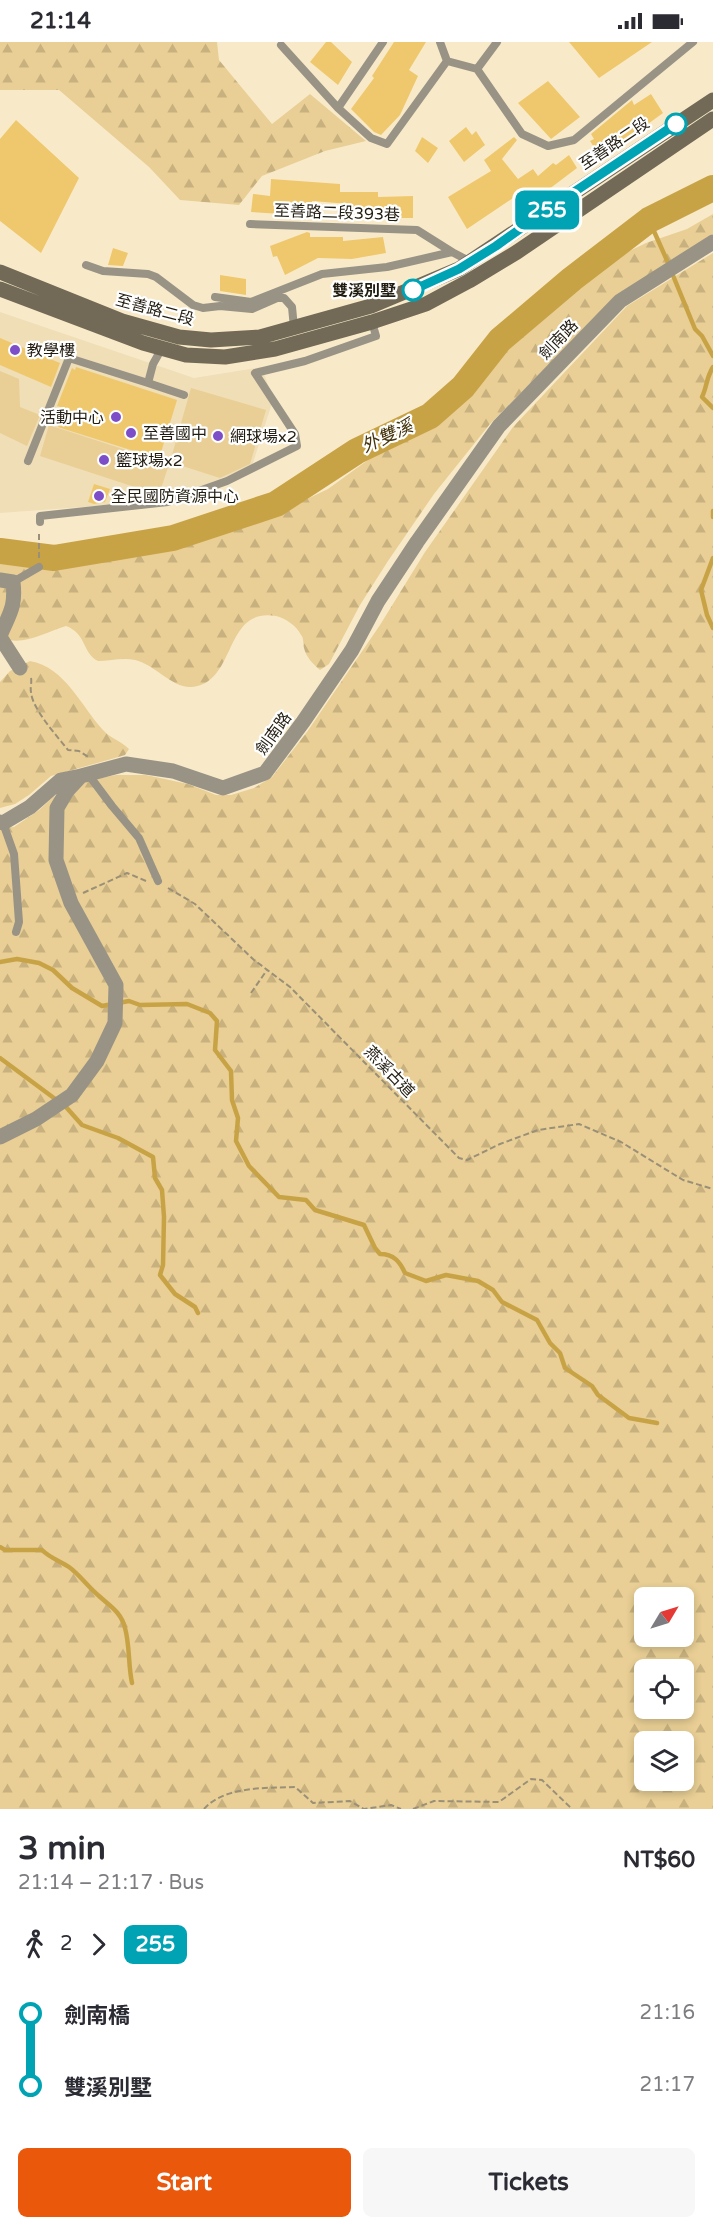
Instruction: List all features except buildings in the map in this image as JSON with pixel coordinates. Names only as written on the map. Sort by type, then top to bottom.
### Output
[{"type":"street","name":"至善路二段","points":[[0,289],[144,344],[186,355],[225,357],[275,349],[372,322],[426,303],[713,100]]},
{"type":"street","name":"至善路二段","points":[[0,272],[122,321],[179,337],[211,340],[260,337],[355,312],[396,297],[459,269],[476,268],[517,252],[713,119]]},
{"type":"street","name":"劍南路","points":[[1,823],[30,807],[61,780],[126,764],[173,771],[223,788],[265,773],[352,650],[378,601],[499,426],[620,301],[713,242]]},
{"type":"street","points":[[6,581],[13,610],[0,637],[20,668]]},
{"type":"street","points":[[0,1137],[36,1119],[72,1095],[98,1061],[115,1023],[116,985],[70,903],[56,860],[57,808],[67,791],[85,775]]},
{"type":"lane","points":[[338,108],[383,42]]},
{"type":"lane","points":[[440,42],[447,61]]},
{"type":"lane","points":[[477,69],[497,42]]},
{"type":"lane","points":[[447,61],[477,69],[522,134],[548,146],[574,140],[693,42]]},
{"type":"lane","points":[[281,45],[338,108],[371,138],[387,144],[447,61]]},
{"type":"lane","name":"至善路二段393巷","points":[[250,224],[417,230],[476,268]]},
{"type":"lane","points":[[215,297],[251,302],[322,274],[387,267],[452,252]]},
{"type":"lane","points":[[86,266],[103,271],[148,274],[156,277],[193,305],[202,308],[220,306],[252,309],[277,298],[284,298],[292,307],[294,328]]},
{"type":"lane","points":[[40,522],[39,516],[168,502],[227,481],[297,446],[295,434],[255,373],[305,362],[376,336],[372,322]]},
{"type":"lane","points":[[148,383],[153,364],[162,348]]},
{"type":"lane","points":[[28,461],[69,358],[184,395]]},
{"type":"lane","points":[[6,581],[39,567]]},
{"type":"lane","points":[[85,775],[139,838],[158,881]]},
{"type":"lane","points":[[1,823],[14,854],[19,922],[16,932]]},
{"type":"path","points":[[39,567],[40,522]]},
{"type":"path","points":[[20,668],[32,679],[31,694],[35,705],[68,750],[79,752],[96,761],[85,775]]},
{"type":"path","name":"燕溪古道","points":[[78,895],[127,873],[144,881],[158,881],[195,904],[267,970],[290,987],[459,1158],[467,1160],[500,1144],[538,1130],[579,1124],[621,1142],[683,1180],[713,1189]]},
{"type":"path","points":[[251,993],[267,970]]},
{"type":"path","points":[[413,1809],[434,1801],[499,1802],[531,1779],[542,1780],[572,1809]]},
{"type":"path","points":[[204,1809],[209,1803],[244,1789],[295,1787],[313,1803],[350,1801],[364,1809],[392,1805],[401,1809]]},
{"type":"shaded area","name":"至善國中","points":[[0,312],[194,378],[262,367],[273,400],[252,466],[166,501],[0,513]]},
{"type":"green space","points":[[0,42],[217,42],[219,60],[272,124],[310,94],[366,141],[325,151],[262,176],[239,205],[180,200],[149,167],[59,90],[0,90]]},
{"type":"green space","points":[[713,214],[713,234],[617,295],[490,424],[434,494],[360,605],[329,664],[320,670],[306,654],[303,638],[297,629],[276,616],[259,616],[247,623],[238,633],[217,673],[206,682],[192,687],[178,684],[135,660],[98,661],[89,653],[78,634],[66,626],[25,640],[8,640],[0,637],[0,558],[53,564],[169,548],[278,513],[328,489],[383,449],[420,431],[459,401],[549,308],[615,258],[646,243],[687,229]]},
{"type":"green space","points":[[713,253],[713,1809],[0,1809],[0,828],[14,827],[53,797],[91,780],[116,775],[146,775],[188,784],[216,795],[231,795],[254,788],[272,777],[307,732],[380,625],[425,552],[513,427],[627,306]]},
{"type":"green space","points":[[0,371],[19,379],[20,407],[40,415],[27,446],[0,433]]},
{"type":"green space","name":"網球場x2","points":[[191,388],[266,410],[250,464],[220,478],[170,462]]},
{"type":"green space","name":"籃球場x2","points":[[49,425],[169,464],[159,495],[40,456]]},
{"type":"green space","points":[[30,661],[53,671],[63,679],[103,730],[129,749],[125,755],[51,776],[15,804],[0,808],[0,682],[10,671]]},
{"type":"waterway","name":"外雙溪","points":[[0,551],[54,558],[173,538],[276,504],[357,451],[430,416],[463,387],[500,340],[572,279],[649,220],[713,188]]},
{"type":"waterway","points":[[649,220],[669,265]]},
{"type":"waterway","points":[[672,273],[695,329],[702,336],[713,356]]},
{"type":"waterway","points":[[713,367],[702,397],[713,408]]},
{"type":"waterway","points":[[713,511],[713,517]]},
{"type":"waterway","points":[[713,558],[701,590],[707,615],[713,628]]},
{"type":"waterway","points":[[0,962],[17,959],[39,963],[53,970],[72,988],[102,1006],[129,1001],[140,1005],[187,1004],[210,1013],[217,1021],[215,1050],[231,1071],[232,1100],[238,1118],[236,1141],[249,1166],[279,1197],[306,1200],[315,1210],[364,1225],[380,1254],[396,1259],[405,1273],[426,1281],[446,1275],[478,1281],[493,1290],[502,1302],[537,1320],[550,1343],[560,1353],[565,1368],[592,1386],[598,1395],[629,1418],[657,1423]]},
{"type":"waterway","points":[[0,1058],[66,1107],[82,1125],[118,1138],[153,1157],[155,1178],[162,1190],[164,1217],[163,1265],[160,1275],[175,1294],[195,1307],[198,1313]]},
{"type":"waterway","points":[[0,1547],[5,1550],[42,1550],[73,1570],[115,1610],[125,1628],[132,1683]]},
{"type":"bus line","name":"255","points":[[413,290],[459,269],[496,246],[676,124]]},
{"type":"place","name":"雙溪別墅","points":[[413,290]]},
{"type":"place","name":"教學樓","points":[[15,350]]},
{"type":"place","name":"活動中心","points":[[116,417]]},
{"type":"place","name":"至善國中","points":[[131,433]]},
{"type":"place","name":"網球場x2","points":[[218,436]]},
{"type":"place","name":"籃球場x2","points":[[104,460]]},
{"type":"place","name":"全民國防資源中心","points":[[99,496]]}]
